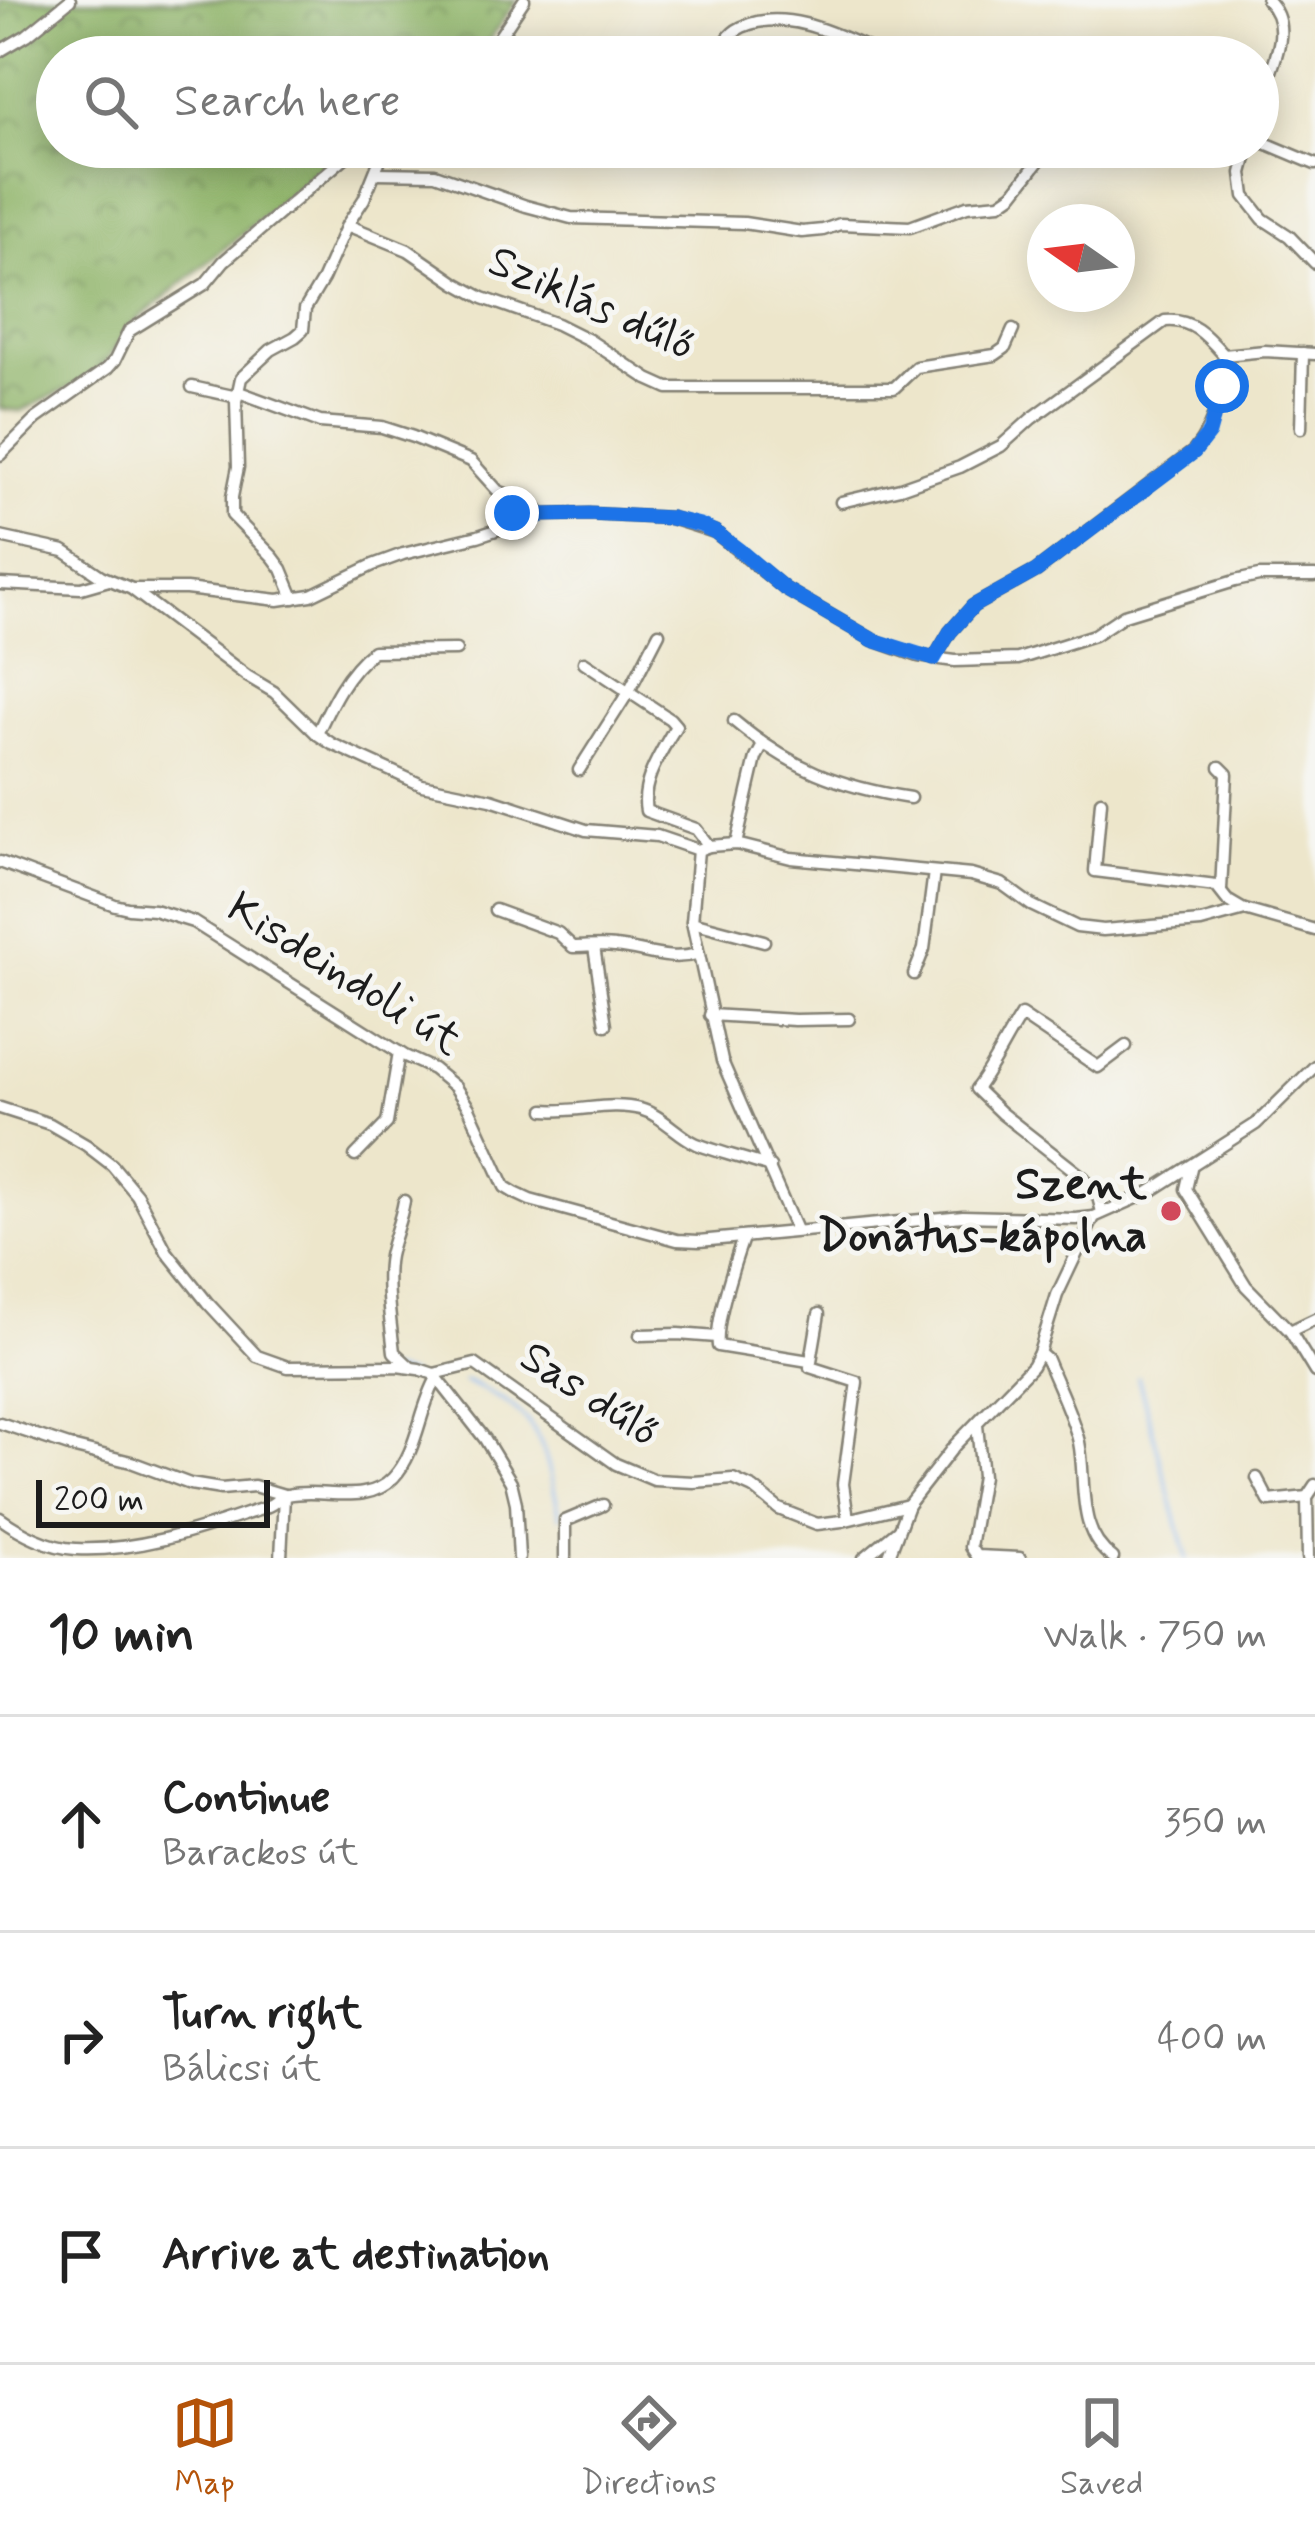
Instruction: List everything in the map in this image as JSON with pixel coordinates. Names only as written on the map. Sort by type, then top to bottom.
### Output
[{"type":"street","points":[[0,51],[70,0]]},
{"type":"street","points":[[501,36],[524,0]]},
{"type":"street","points":[[1267,0],[1283,30],[1279,44]]},
{"type":"street","points":[[729,36],[769,19],[838,36]]},
{"type":"street","points":[[1279,149],[1315,164]]},
{"type":"street","points":[[0,454],[36,419],[108,368],[129,331],[205,284],[224,261],[332,168]]},
{"type":"street","points":[[294,598],[273,557],[232,515],[238,467],[238,394],[249,369],[303,330],[305,309],[378,168]]},
{"type":"street","points":[[376,173],[435,174],[571,218],[744,224],[802,232],[840,224],[910,227],[967,206],[1000,203],[1033,168]]},
{"type":"street","points":[[1244,168],[1245,196],[1263,219],[1289,236],[1315,263]]},
{"type":"street","name":"Sziklás dűlő","points":[[347,225],[408,250],[483,298],[589,340],[668,388],[894,388],[916,367],[994,355],[1005,347],[1013,330]]},
{"type":"street","points":[[842,502],[961,467],[1001,446],[1166,321],[1177,320],[1202,331],[1224,356],[1222,386],[1209,433],[1194,452],[1036,571],[973,606],[934,659]]},
{"type":"street","points":[[1224,356],[1265,351],[1309,354],[1301,428]]},
{"type":"street","points":[[192,386],[238,394],[320,422],[382,427],[412,437],[471,461],[499,491],[530,500],[542,515]]},
{"type":"street","points":[[518,499],[512,511],[521,523]]},
{"type":"street","points":[[132,590],[186,589],[263,600],[294,598],[403,554],[542,515],[671,518],[715,532],[785,589],[886,645],[934,659],[975,662],[1018,659],[1094,634],[1124,615],[1235,580],[1315,576]]},
{"type":"street","points":[[0,537],[64,551],[132,590],[274,692],[317,734],[422,785],[491,799],[586,830],[657,836],[703,848],[736,844],[791,858],[971,875],[1002,884],[1054,918],[1090,929],[1201,922],[1245,910]]},
{"type":"street","points":[[0,584],[81,589],[110,580]]},
{"type":"street","points":[[579,770],[659,633]]},
{"type":"street","points":[[317,734],[332,700],[373,651],[456,650]]},
{"type":"street","points":[[584,662],[676,726],[652,772],[644,800],[646,812],[696,830],[703,848],[692,922],[710,1015],[733,1091],[796,1230]]},
{"type":"street","points":[[734,721],[763,745],[823,777],[864,791],[910,798]]},
{"type":"street","points":[[736,844],[763,745]]},
{"type":"street","points":[[1220,767],[1227,774],[1221,890]]},
{"type":"street","points":[[1101,801],[1095,871],[1216,886],[1226,900],[1245,910],[1315,931]]},
{"type":"street","name":"Kisdeindoli út","points":[[0,862],[115,904],[193,922],[433,1069],[470,1108],[506,1187],[530,1200],[677,1240],[963,1216],[1076,1220],[1098,1215]]},
{"type":"street","points":[[914,974],[924,949],[934,872]]},
{"type":"street","points":[[495,910],[558,933],[573,947],[620,947],[662,958],[697,954]]},
{"type":"street","points":[[692,922],[764,941]]},
{"type":"street","points":[[594,946],[606,1025]]},
{"type":"street","points":[[710,1015],[849,1019]]},
{"type":"street","points":[[888,1558],[908,1505],[955,1445],[1022,1379],[1039,1353],[1057,1295],[1098,1215],[1098,1197],[1084,1178],[976,1089],[1021,1015],[1098,1067],[1126,1046]]},
{"type":"street","points":[[356,1156],[387,1123],[399,1052]]},
{"type":"street","points":[[1098,1215],[1148,1193],[1256,1124],[1315,1066]]},
{"type":"street","points":[[545,1110],[619,1106],[645,1110],[697,1144],[770,1167]]},
{"type":"street","name":"Sas dűlő","points":[[0,1108],[50,1124],[112,1165],[137,1195],[167,1252],[231,1329],[257,1355],[274,1364],[305,1369],[412,1368],[435,1376],[469,1364],[480,1366],[616,1464],[644,1477],[694,1482],[733,1479],[809,1523],[908,1505]]},
{"type":"street","points":[[1191,1168],[1186,1189],[1246,1286],[1290,1331],[1315,1372]]},
{"type":"street","points":[[1171,1179],[1177,1190],[1186,1189]]},
{"type":"street","points":[[404,1201],[388,1260],[388,1278],[394,1352],[412,1368]]},
{"type":"street","points":[[743,1238],[727,1288],[718,1346],[809,1361]]},
{"type":"street","points":[[820,1314],[809,1361],[812,1369],[857,1382],[843,1484],[848,1519]]},
{"type":"street","points":[[1290,1331],[1315,1319]]},
{"type":"street","points":[[640,1335],[717,1336]]},
{"type":"street","points":[[1039,1353],[1047,1360],[1078,1441],[1090,1528],[1101,1549],[1113,1558]]},
{"type":"street","points":[[0,1423],[190,1484],[221,1489],[254,1486],[284,1495],[374,1492],[392,1479],[406,1459],[435,1376],[496,1454],[511,1482],[519,1558]]},
{"type":"street","points":[[976,1425],[982,1476],[970,1539],[972,1553],[1020,1558]]},
{"type":"street","points":[[1257,1478],[1269,1502],[1307,1497]]},
{"type":"street","points":[[1308,1558],[1307,1497],[1315,1485]]},
{"type":"street","points":[[0,1518],[21,1532],[71,1549],[123,1546],[231,1520],[270,1506],[284,1495]]},
{"type":"street","points":[[281,1558],[284,1495]]},
{"type":"street","points":[[565,1558],[565,1521],[603,1505]]},
{"type":"street","points":[[864,1558],[901,1528]]},
{"type":"green space","points":[[0,0],[517,0],[492,36],[36,36],[36,168],[322,168],[131,325],[98,374],[21,411],[0,409]]},
{"type":"waterway","points":[[389,1371],[411,1375]]},
{"type":"waterway","points":[[1138,1377],[1187,1558]]},
{"type":"waterway","points":[[464,1381],[510,1405],[535,1432],[560,1516]]},
{"type":"place","name":"Szent Donátus-kápolna","points":[[1171,1211]]},
{"type":"route","points":[[512,513],[521,523],[542,515],[589,514],[671,518],[700,525],[785,589],[873,640],[934,659],[973,606],[1036,571],[1194,452],[1209,433],[1222,386]]}]
